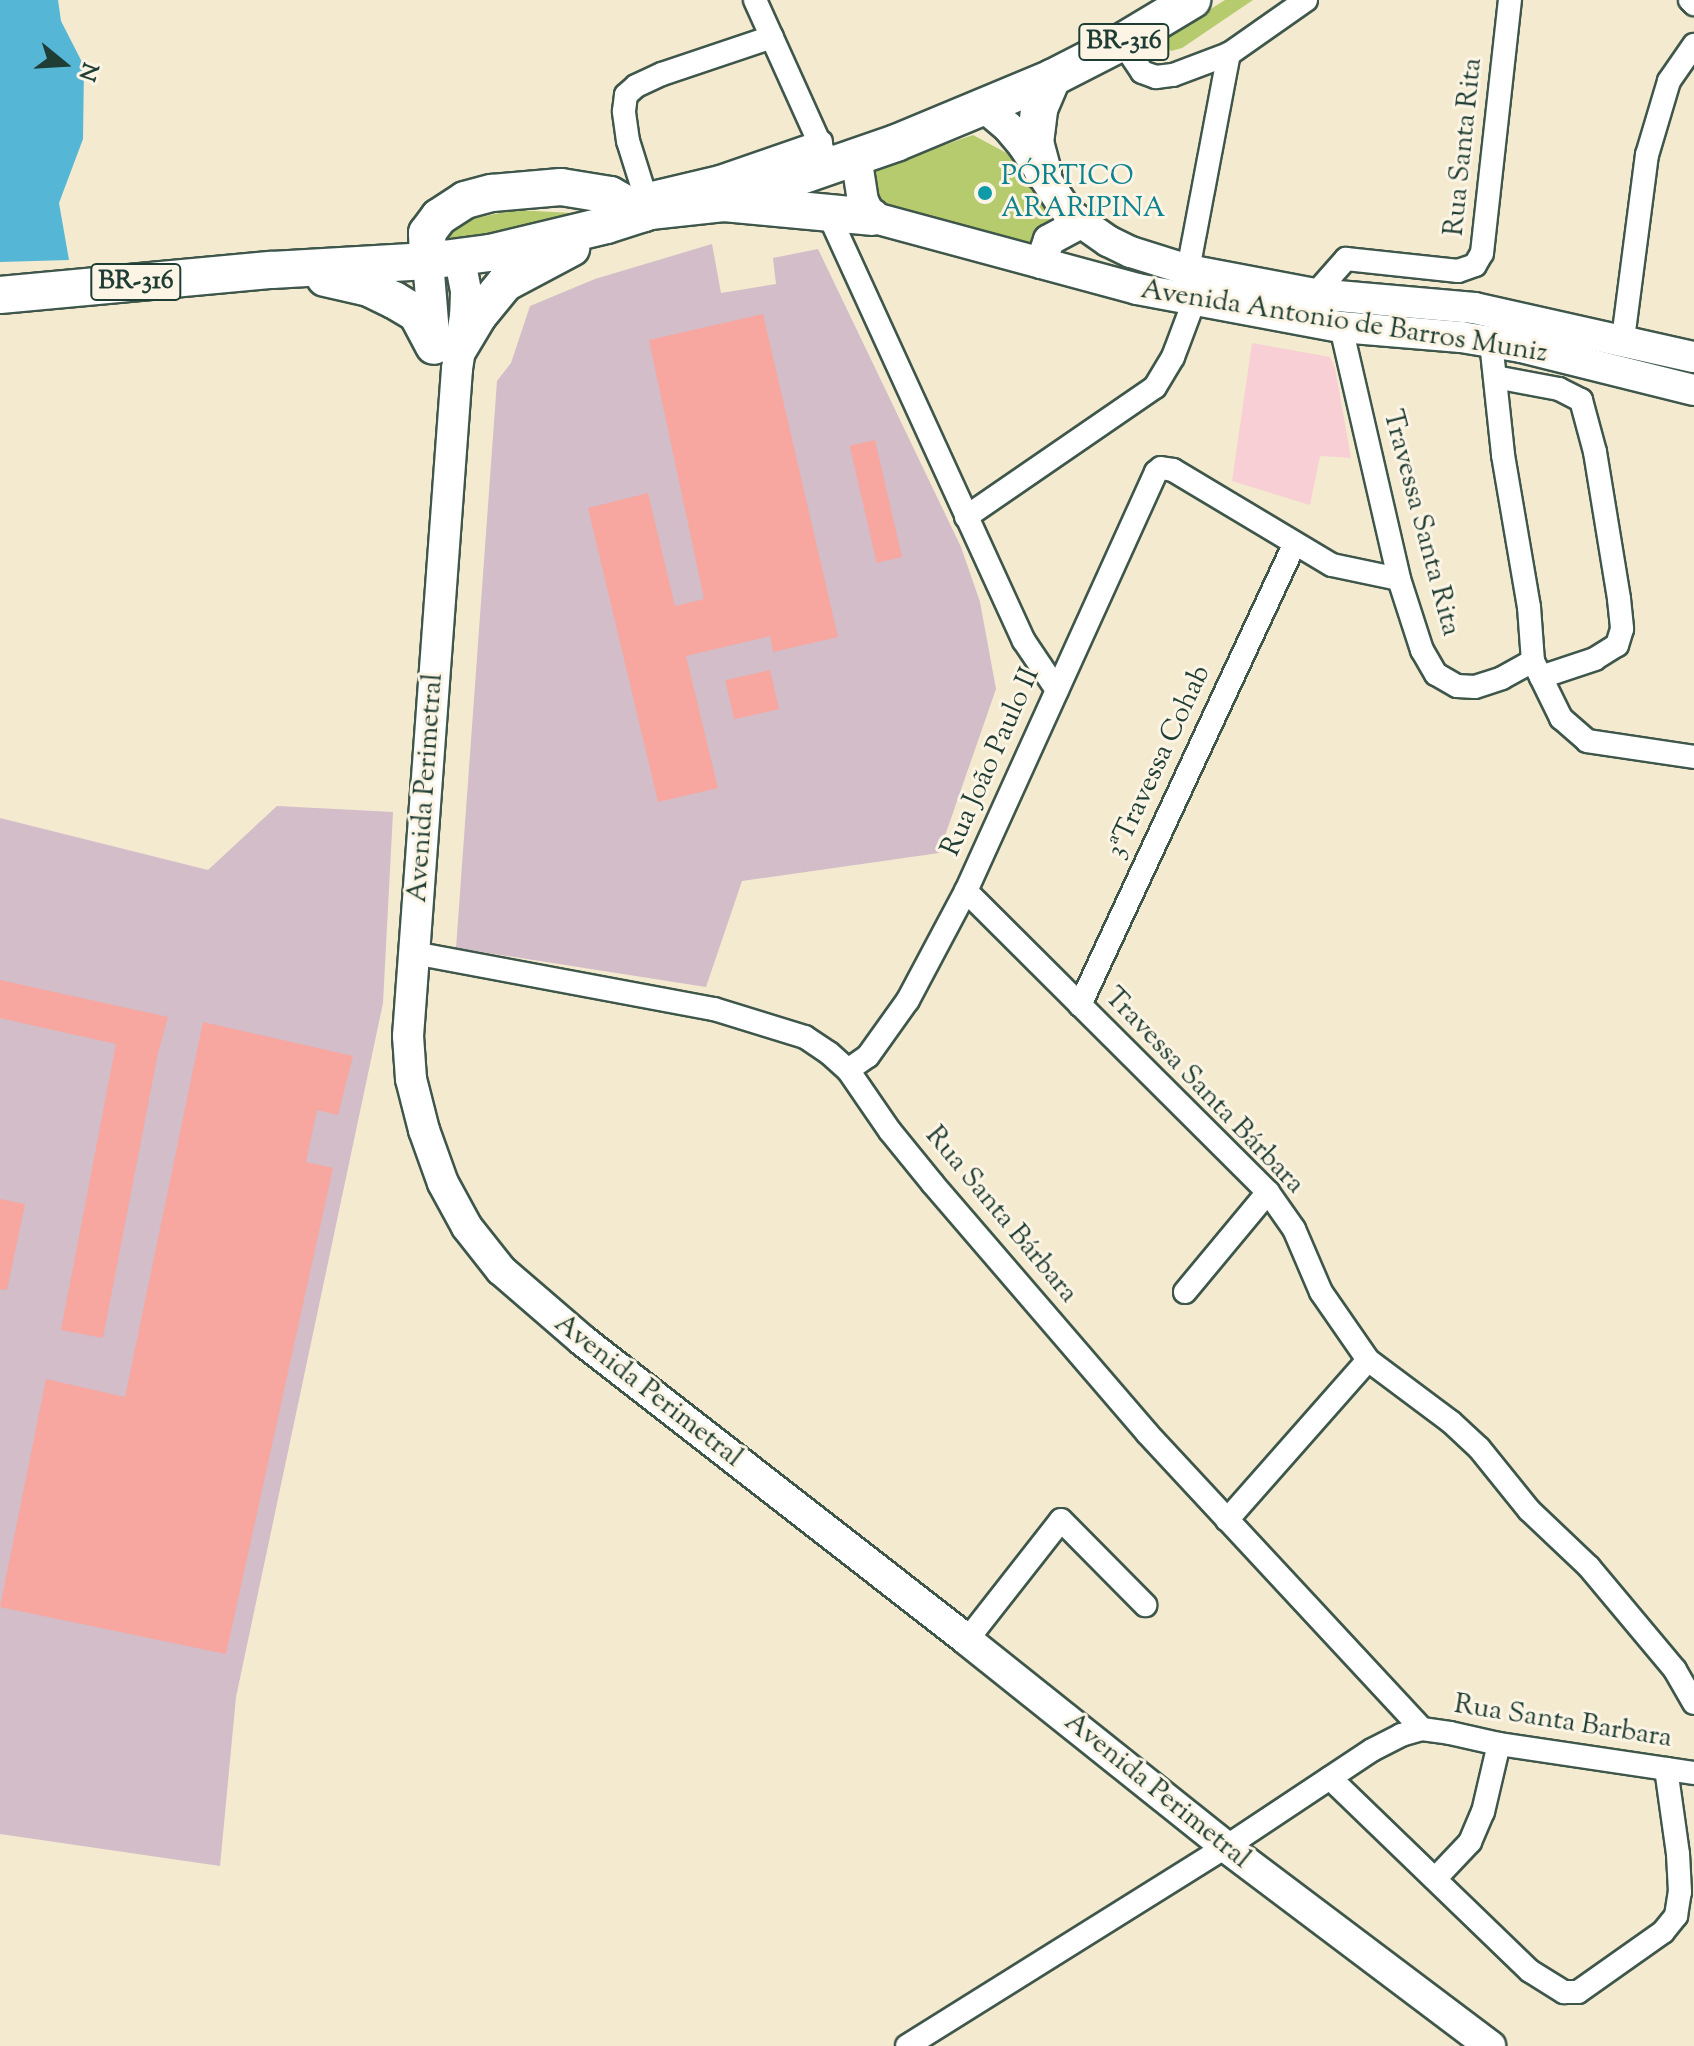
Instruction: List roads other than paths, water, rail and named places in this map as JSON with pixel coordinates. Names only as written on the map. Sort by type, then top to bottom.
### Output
[{"type":"highway","name":"BR-316","points":[[0,295],[490,253],[607,225],[646,206],[724,203],[835,155],[983,106],[1052,78],[1122,42],[1192,0]]},
{"type":"highway","points":[[1043,172],[1035,143],[1039,109],[1052,78]]},
{"type":"highway","points":[[444,258],[427,233],[439,217],[465,200],[492,193],[561,187],[610,195],[646,206]]},
{"type":"highway","points":[[724,203],[871,217]]},
{"type":"highway","points":[[272,270],[335,279],[394,300],[417,314],[447,347],[505,283],[607,225]]},
{"type":"main road","name":"Avenida Antonio de Barros Muniz","points":[[983,106],[1008,127],[1043,172],[1068,213],[1131,252],[1188,270],[1315,294],[1474,308],[1694,357]]},
{"type":"main road","points":[[835,155],[871,217]]},
{"type":"main road","name":"Avenida Antonio de Barros Muniz","points":[[871,217],[1194,301],[1341,327],[1491,342],[1694,390]]},
{"type":"main road","points":[[1041,263],[1049,240],[1081,223]]},
{"type":"main road","points":[[444,258],[447,347]]},
{"type":"main road","name":"Avenida Perimetral","points":[[447,347],[442,391],[454,417],[408,1036],[411,1079],[424,1130],[443,1183],[467,1227],[501,1270],[582,1340],[967,1640],[1226,1847],[1490,2046]]},
{"type":"street","points":[[755,0],[835,155],[720,177],[646,206],[628,141],[624,111],[626,95],[636,86],[662,74],[772,37]]},
{"type":"street","points":[[1122,42],[1142,72],[1156,77],[1173,75],[1229,54],[1306,0]]},
{"type":"street","name":"Rua Santa Rita","points":[[1315,294],[1346,259],[1429,270],[1458,271],[1475,265],[1482,253],[1510,0]]},
{"type":"street","points":[[1623,339],[1647,155],[1669,81],[1694,45]]},
{"type":"street","points":[[1188,270],[1229,54]]},
{"type":"street","points":[[827,211],[1024,641],[1057,690]]},
{"type":"street","points":[[966,517],[1155,387],[1173,357],[1194,301]]},
{"type":"street","name":"Travessa Santa Rita","points":[[1341,327],[1399,579],[1422,650],[1436,674],[1457,686],[1475,687],[1537,669]]},
{"type":"street","points":[[1491,342],[1503,455],[1537,669],[1561,718],[1587,741],[1694,757]]},
{"type":"street","points":[[1495,377],[1559,389],[1581,400],[1595,452],[1619,599],[1622,629],[1617,645],[1595,659],[1537,669]]},
{"type":"street","name":"Rua João Paulo II","points":[[848,1070],[868,1056],[908,1000],[966,891],[1149,480],[1161,468],[1166,468],[1294,545]]},
{"type":"street","points":[[1294,545],[1332,565],[1399,579]]},
{"type":"street","name":"3ªTravessa Cohab","points":[[1080,1005],[1294,545]]},
{"type":"street","name":"Travessa Santa Bárbara","points":[[966,891],[1268,1192],[1294,1229],[1321,1292],[1368,1360],[1451,1422],[1479,1448],[1529,1510],[1589,1567],[1675,1670],[1694,1703]]},
{"type":"street","name":"Rua Santa Bárbara","points":[[414,953],[714,1009],[805,1037],[848,1070],[890,1131],[933,1184],[1227,1520],[1422,1729]]},
{"type":"street","points":[[1185,1292],[1268,1192]]},
{"type":"street","points":[[1227,1520],[1368,1360]]},
{"type":"street","points":[[967,1640],[1061,1520],[1145,1605]]},
{"type":"street","points":[[907,2046],[1226,1847],[1372,1750],[1422,1729]]},
{"type":"street","name":"Rua Santa Barbara","points":[[1422,1729],[1499,1744],[1694,1773]]},
{"type":"street","points":[[1435,1879],[1470,1842],[1483,1812],[1499,1744]]},
{"type":"street","points":[[1330,1778],[1530,1971],[1564,1992],[1578,1992],[1642,1948],[1676,1916],[1680,1892],[1678,1854],[1666,1769]]},
{"type":"water","points":[[0,0],[58,0],[61,21],[84,66],[83,139],[59,203],[69,260],[0,262]]},
{"type":"place","name":"PÓRTICO ARARIPINA","points":[[985,193]]}]
